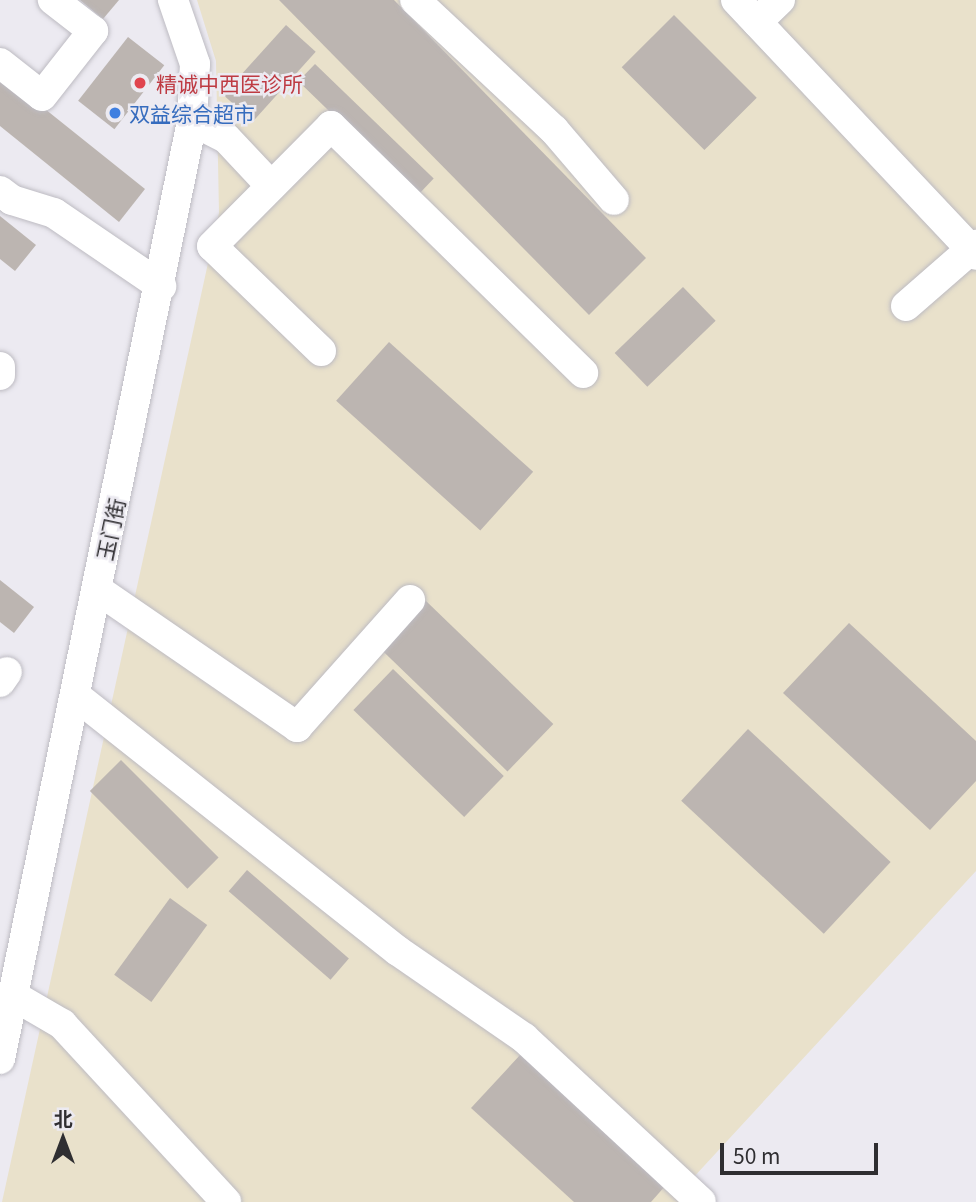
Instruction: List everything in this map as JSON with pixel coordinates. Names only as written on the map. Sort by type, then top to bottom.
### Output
[{"type":"street","points":[[0,64],[42,96],[93,31],[53,0]]},
{"type":"street","name":"玉门街","points":[[0,1059],[161,286],[192,121],[195,64],[173,0]]},
{"type":"street","points":[[415,0],[554,130],[614,200]]},
{"type":"street","points":[[736,0],[974,250],[906,306]]},
{"type":"street","points":[[757,22],[780,0]]},
{"type":"street","points":[[192,121],[226,138],[271,186]]},
{"type":"street","points":[[321,351],[212,246],[331,126],[583,373]]},
{"type":"street","points":[[0,191],[12,200],[54,213],[161,286]]},
{"type":"street","points":[[0,367],[0,375]]},
{"type":"street","points":[[98,590],[297,727],[410,600]]},
{"type":"street","points":[[76,696],[398,951],[524,1038],[702,1202]]},
{"type":"street","points":[[14,996],[62,1024],[226,1202]]},
{"type":"shaded area","points":[[197,0],[976,0],[976,871],[680,1192],[686,1202],[2,1202],[219,213],[216,61]]},
{"type":"building","points":[[80,0],[119,0],[103,19]]},
{"type":"building","points":[[279,0],[394,0],[646,258],[589,315]]},
{"type":"building","points":[[674,15],[757,98],[704,150],[622,67]]},
{"type":"building","points":[[286,25],[316,52],[253,122],[223,95]]},
{"type":"building","points":[[128,37],[164,65],[114,129],[78,101]]},
{"type":"building","points":[[315,64],[434,179],[417,196],[298,81]]},
{"type":"building","points":[[0,73],[145,189],[119,222],[0,126]]},
{"type":"building","points":[[0,216],[36,245],[15,271],[0,259]]},
{"type":"building","points":[[683,287],[716,321],[647,387],[615,353]]},
{"type":"building","points":[[389,342],[533,472],[480,531],[336,401]]},
{"type":"building","points":[[0,580],[34,607],[14,633],[0,622]]},
{"type":"building","points":[[426,601],[553,724],[507,771],[380,648]]},
{"type":"building","points":[[849,623],[976,741],[976,781],[930,830],[783,693]]},
{"type":"building","points":[[393,669],[504,776],[464,817],[353,710]]},
{"type":"building","points":[[748,729],[891,862],[824,934],[681,801]]},
{"type":"building","points":[[121,760],[219,858],[187,889],[90,791]]},
{"type":"building","points":[[247,870],[349,959],[331,980],[229,891]]},
{"type":"building","points":[[170,898],[207,925],[151,1002],[114,975]]},
{"type":"building","points":[[521,1054],[666,1185],[651,1202],[574,1202],[471,1108]]},
{"type":"place","name":"精诚中西医诊所","points":[[140,83]]},
{"type":"place","name":"双益综合超市","points":[[115,113]]}]
